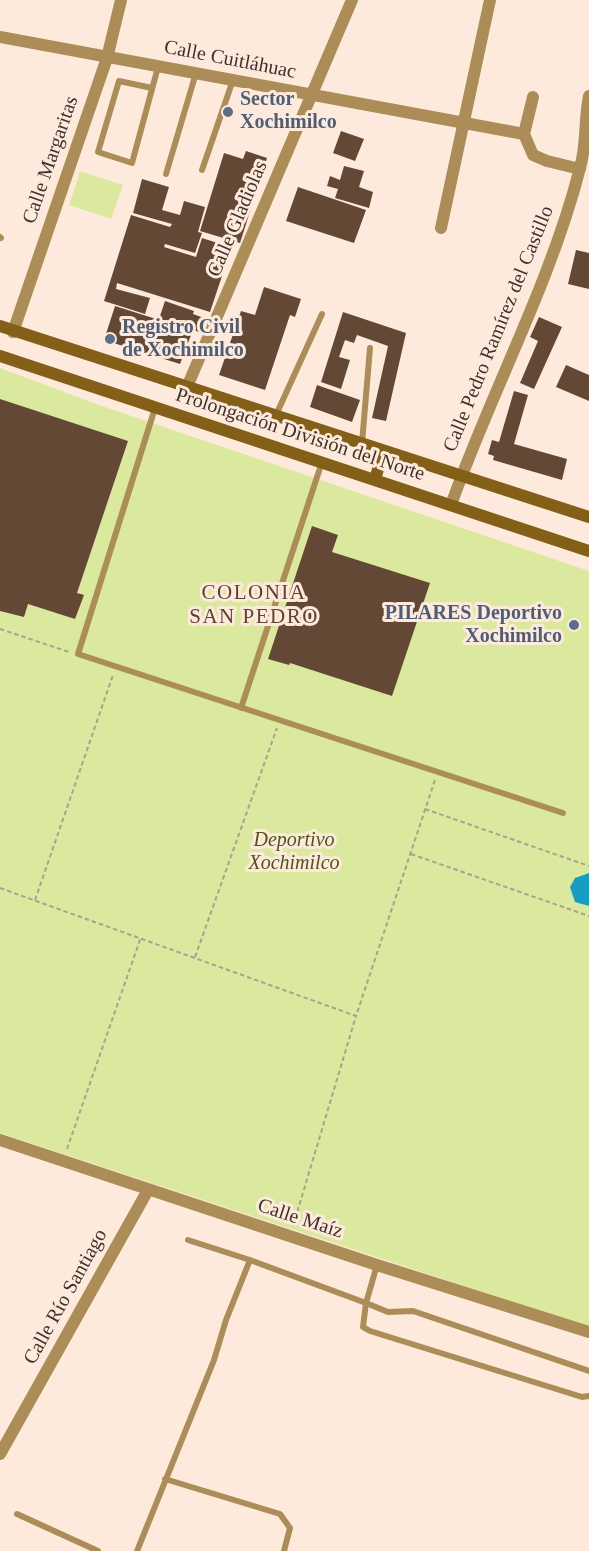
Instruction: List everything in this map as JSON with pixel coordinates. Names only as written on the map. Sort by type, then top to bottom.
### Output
[{"type":"main road","name":"Prolongación División del Norte","points":[[0,326],[589,517]]},
{"type":"main road","name":"Prolongación División del Norte","points":[[0,356],[589,551]]},
{"type":"main road","points":[[375,480],[383,451]]},
{"type":"street","name":"Calle Margaritas","points":[[13,332],[106,57],[121,0]]},
{"type":"street","name":"Calle Gladiolas","points":[[187,387],[352,0]]},
{"type":"street","points":[[441,228],[490,0]]},
{"type":"street","name":"Calle Cuitláhuac","points":[[0,38],[524,134]]},
{"type":"street","name":"Calle Pedro Ramírez del Castillo","points":[[451,505],[548,268],[587,148],[589,96]]},
{"type":"street","points":[[533,97],[524,134],[533,155],[580,169]]},
{"type":"street","name":"Calle Maíz","points":[[0,1140],[377,1265],[589,1332]]},
{"type":"street","name":"Calle Río Santiago","points":[[0,1454],[148,1190]]},
{"type":"lane","points":[[152,88],[118,81],[98,152],[132,163],[158,66]]},
{"type":"lane","points":[[166,174],[196,73]]},
{"type":"lane","points":[[202,170],[233,80]]},
{"type":"lane","points":[[276,416],[322,314]]},
{"type":"lane","points":[[362,444],[370,348]]},
{"type":"lane","points":[[154,408],[78,654],[563,813]]},
{"type":"lane","points":[[241,708],[322,462]]},
{"type":"lane","points":[[188,1240],[250,1260],[388,1312],[413,1311],[589,1371]]},
{"type":"lane","points":[[137,1551],[214,1360],[226,1320],[250,1260]]},
{"type":"lane","points":[[377,1265],[366,1303],[363,1327],[582,1396],[589,1396]]},
{"type":"lane","points":[[165,1479],[279,1514],[290,1528],[284,1551]]},
{"type":"lane","points":[[17,1514],[98,1551]]},
{"type":"path","points":[[0,629],[78,654]]},
{"type":"path","points":[[35,900],[115,667]]},
{"type":"path","points":[[195,957],[280,720]]},
{"type":"path","points":[[290,1236],[356,1016],[438,772]]},
{"type":"path","points":[[425,809],[589,866]]},
{"type":"path","points":[[411,854],[589,916]]},
{"type":"path","points":[[0,888],[356,1016]]},
{"type":"path","points":[[63,1160],[141,937]]},
{"type":"green space","points":[[80,171],[123,185],[111,219],[69,205]]},
{"type":"green space","name":"Deportivo Xochimilco","points":[[0,368],[99,405],[589,571],[589,1327],[0,1133]]},
{"type":"water","points":[[589,873],[589,906],[575,902],[570,887],[575,878]]},
{"type":"building","points":[[341,131],[364,139],[355,161],[333,153]]},
{"type":"building","points":[[246,151],[267,158],[240,243],[200,231],[224,153],[243,159]]},
{"type":"building","points":[[344,166],[364,171],[359,187],[373,192],[369,208],[335,198],[338,189],[327,186],[330,176],[340,180]]},
{"type":"building","points":[[142,179],[169,187],[162,210],[180,215],[184,201],[205,207],[198,232],[202,233],[195,253],[165,244],[164,247],[196,257],[202,238],[227,246],[223,256],[228,258],[210,312],[117,283],[116,289],[150,298],[145,314],[104,301],[131,215],[170,227],[172,224],[133,213]]},
{"type":"building","points":[[298,187],[366,210],[354,243],[286,221]]},
{"type":"building","points":[[576,250],[589,253],[589,289],[568,284]]},
{"type":"building","points":[[264,287],[301,299],[295,317],[290,315],[265,390],[219,375],[241,311],[255,315]]},
{"type":"building","points":[[165,301],[194,311],[193,314],[204,318],[199,332],[193,330],[180,364],[104,340],[115,306],[175,325],[159,319]]},
{"type":"building","points":[[343,312],[406,333],[386,421],[372,418],[388,346],[357,335],[354,343],[345,340],[339,357],[350,360],[341,389],[321,382]]},
{"type":"building","points":[[539,317],[562,327],[534,389],[520,383],[538,341],[530,337]]},
{"type":"building","points":[[566,365],[589,375],[589,401],[556,387]]},
{"type":"building","points":[[317,385],[360,400],[352,422],[310,407]]},
{"type":"building","points":[[514,391],[528,395],[514,444],[567,459],[562,480],[493,460],[494,456],[488,454],[492,440],[499,442]]},
{"type":"building","points":[[0,399],[128,441],[77,593],[84,595],[75,619],[28,604],[24,617],[0,611]]},
{"type":"building","points":[[312,526],[338,535],[332,552],[430,583],[392,696],[290,663],[289,665],[268,659]]},
{"type":"place","name":"Sector Xochimilco","points":[[228,112]]},
{"type":"place","name":"Registro Civil de Xochimilco","points":[[110,339]]},
{"type":"place","name":"PILARES Deportivo Xochimilco","points":[[574,625]]},
{"type":"district","name":"COLONIA SAN PEDRO","points":[[254,605]]}]
